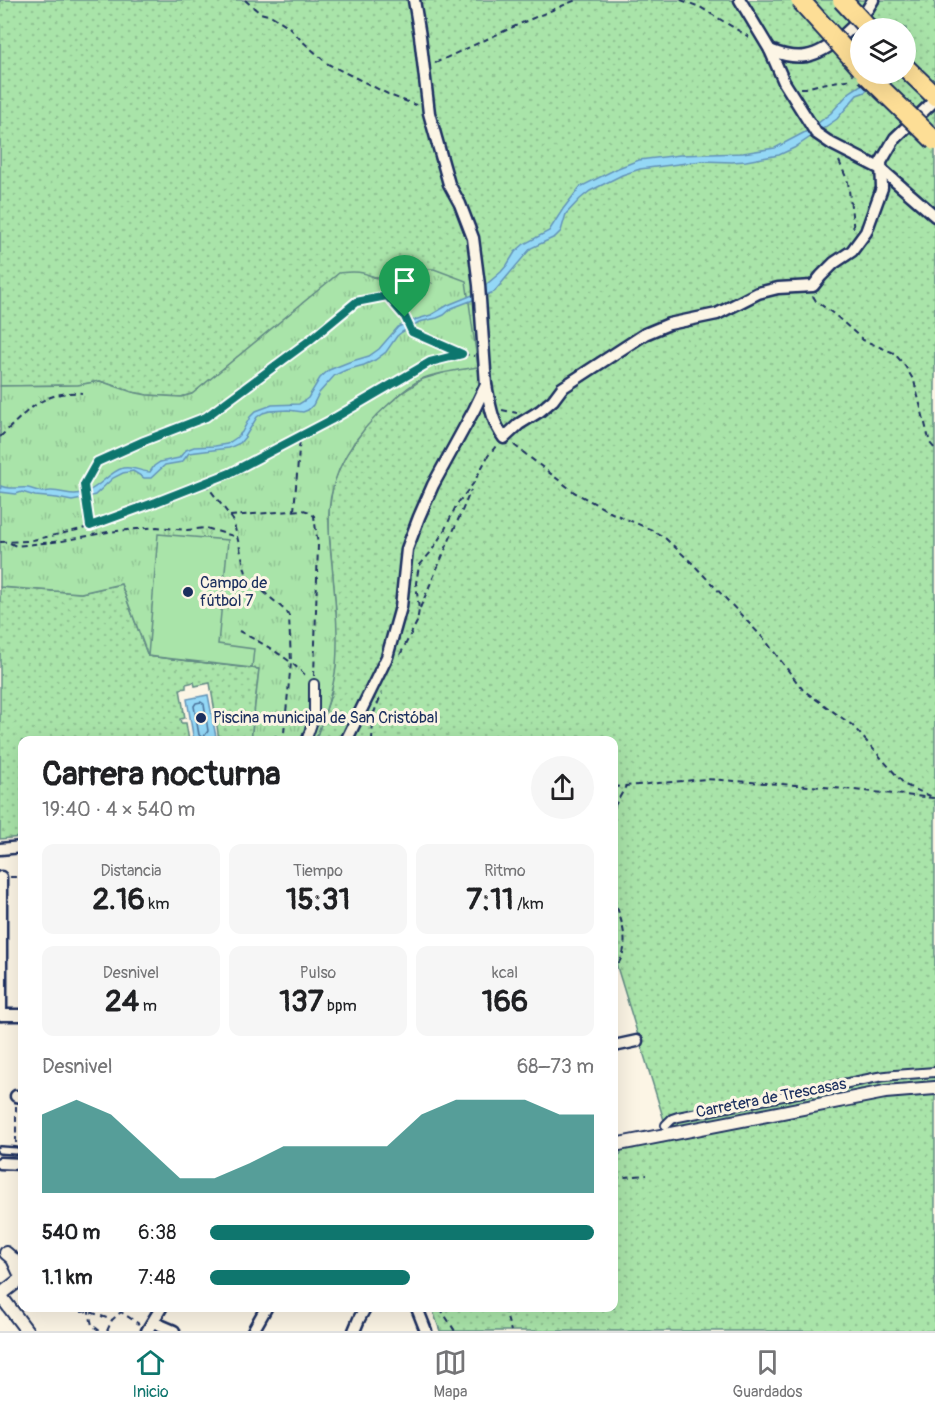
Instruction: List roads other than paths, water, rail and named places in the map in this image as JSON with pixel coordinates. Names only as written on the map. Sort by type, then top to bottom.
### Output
[{"type":"highway","points":[[800,0],[850,60]]},
{"type":"highway","points":[[842,0],[859,18]]},
{"type":"highway","points":[[916,78],[935,98]]},
{"type":"highway","points":[[873,84],[935,141]]},
{"type":"street","points":[[414,0],[429,112],[449,184],[460,204],[472,238],[479,285],[486,385],[492,418],[504,438],[519,424],[554,400],[562,388],[645,334],[669,324],[717,314],[758,293],[778,288],[813,286],[834,263],[852,252],[866,232],[882,188],[881,162],[895,138],[935,98]]},
{"type":"street","points":[[740,0],[770,50],[786,86],[816,133],[832,144],[881,169],[935,216]]},
{"type":"street","points":[[770,50],[789,57],[816,54],[849,29],[873,0]]},
{"type":"street","points":[[348,736],[391,645],[401,607],[407,549],[419,517],[433,485],[486,385]]},
{"type":"street","points":[[308,736],[314,718],[314,684]]},
{"type":"street","points":[[0,849],[18,847]]},
{"type":"street","points":[[1,877],[1,1015],[18,1015]]},
{"type":"street","points":[[618,1045],[637,1041]]},
{"type":"street","points":[[666,1125],[672,1119],[878,1077],[935,1072]]},
{"type":"street","name":"Carretera de Trescasas","points":[[618,1144],[885,1092],[935,1088]]},
{"type":"street","points":[[0,1163],[18,1164]]},
{"type":"street","points":[[3,1253],[18,1254]]},
{"type":"street","points":[[3,1253],[15,1262],[18,1269]]},
{"type":"street","points":[[18,1279],[0,1295],[22,1330]]},
{"type":"street","points":[[159,1312],[150,1326],[174,1331]]},
{"type":"street","points":[[253,1331],[264,1312]]},
{"type":"street","points":[[354,1331],[363,1312]]},
{"type":"street","points":[[419,1312],[426,1331]]},
{"type":"lane","points":[[0,1150],[16,1151]]},
{"type":"water","points":[[873,84],[865,92],[857,95],[837,119],[794,148],[779,155],[746,161],[702,161],[640,169],[590,191],[566,214],[561,231],[555,237],[531,248],[494,292],[452,308],[437,318],[419,322],[402,332],[386,352],[375,360],[335,375],[308,410],[263,413],[257,417],[240,443],[229,448],[189,453],[182,462],[165,465],[151,478],[144,478],[133,471],[123,473],[113,478],[95,495],[82,499],[72,501],[22,492],[16,494],[0,492],[1,486],[28,488],[42,492],[82,493],[93,489],[123,468],[150,472],[160,462],[179,458],[186,450],[194,447],[227,444],[242,432],[256,411],[272,405],[299,404],[308,398],[320,378],[329,370],[369,356],[379,349],[398,327],[431,315],[475,294],[501,272],[515,252],[524,244],[549,231],[580,187],[639,160],[680,155],[743,153],[775,148],[809,130],[831,113],[850,92],[861,85]]},
{"type":"water","name":"Piscina municipal de San Cristóbal","points":[[208,695],[216,736],[193,736],[187,699]]},
{"type":"place","name":"Campo de fútbol 7","points":[[188,592]]},
{"type":"place","name":"Piscina municipal de San Cristóbal","points":[[201,718]]}]
